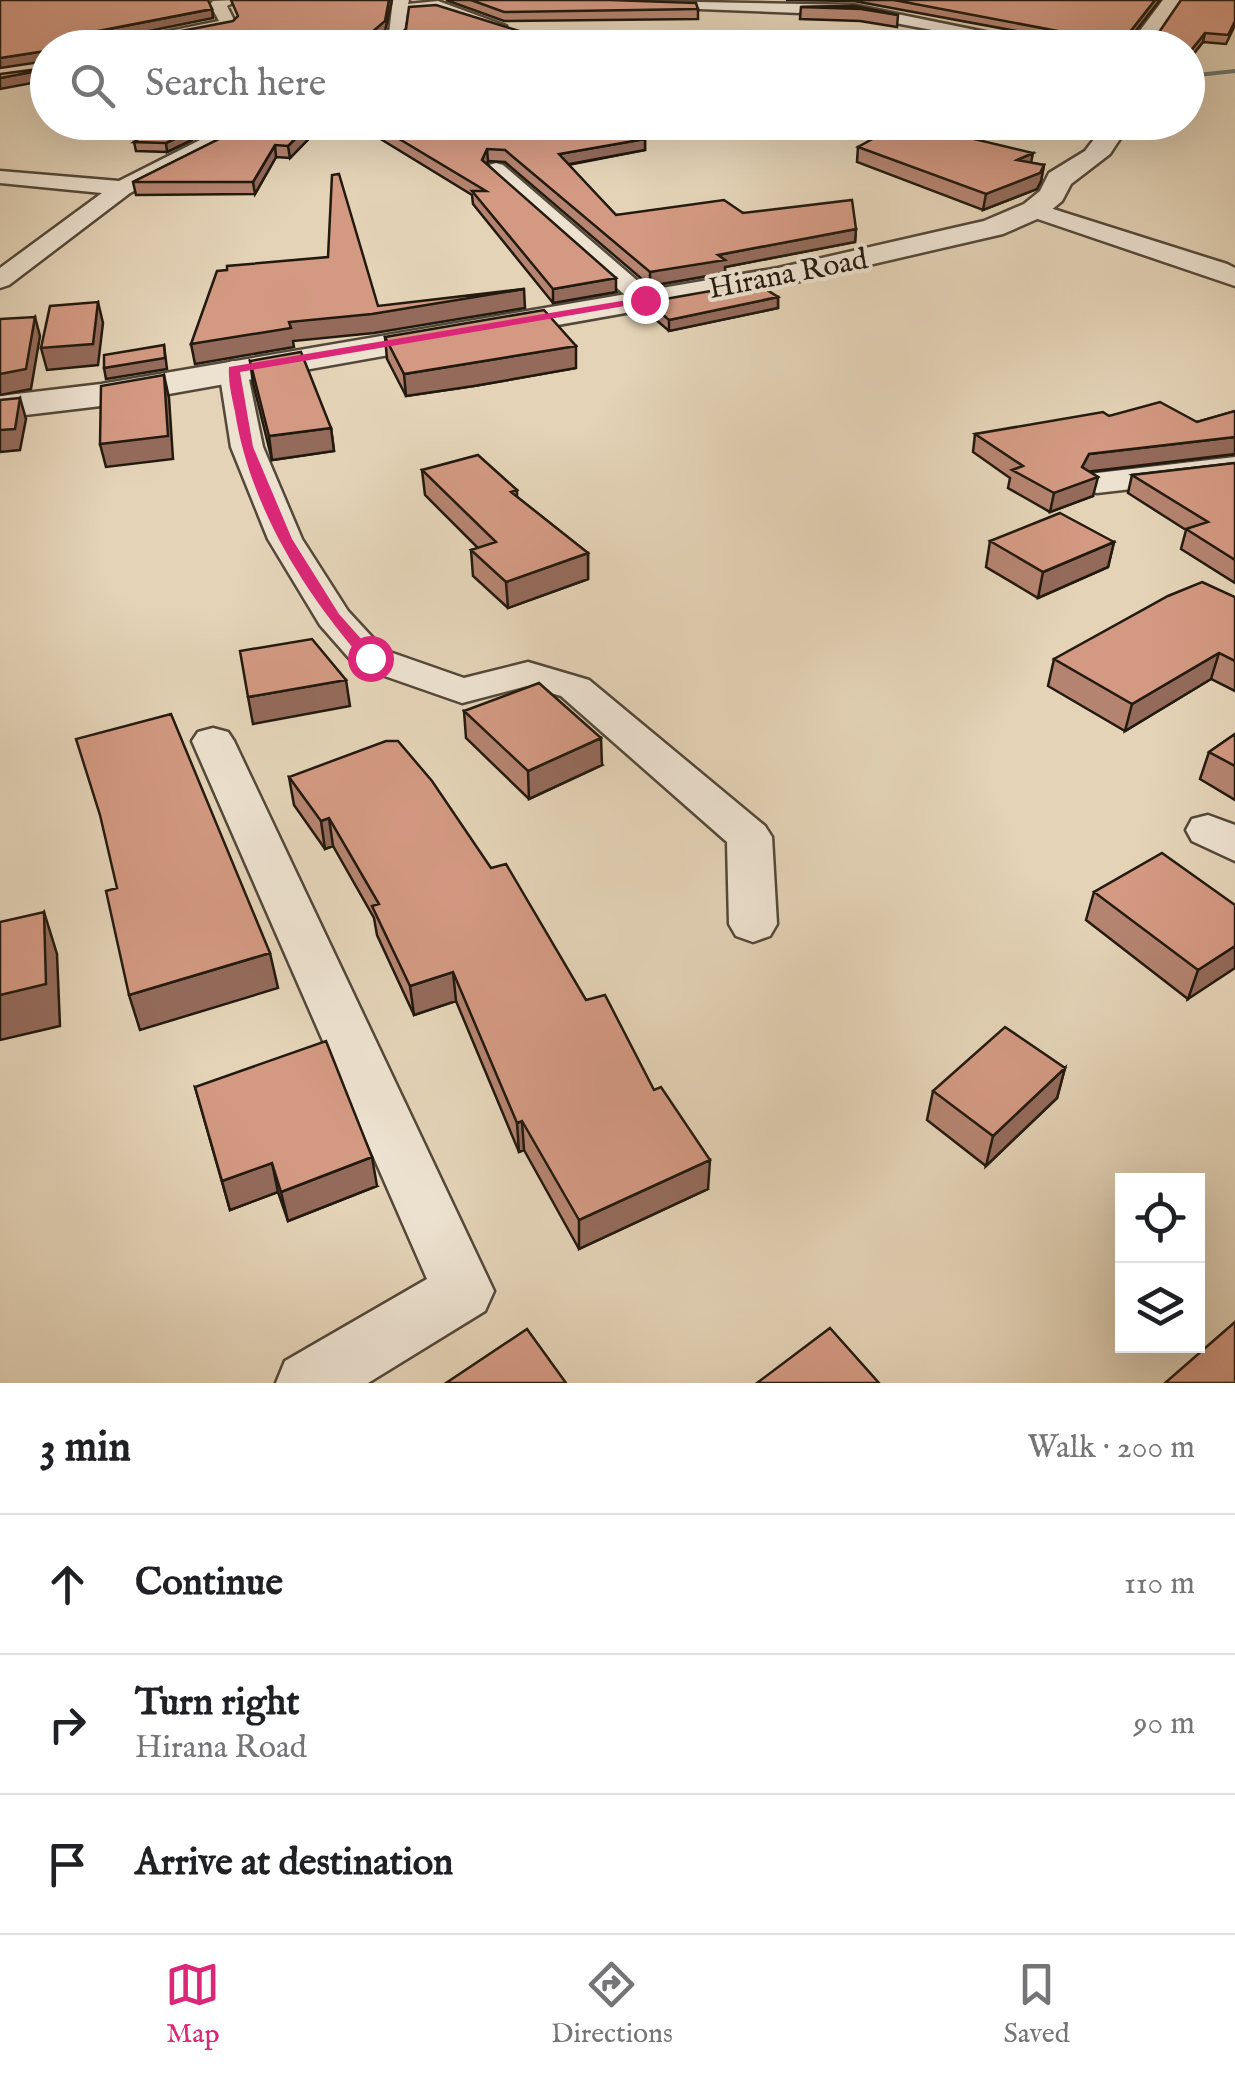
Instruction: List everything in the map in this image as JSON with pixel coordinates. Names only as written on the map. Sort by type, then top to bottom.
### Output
[{"type":"street","points":[[194,30],[228,24],[218,4],[230,0]]},
{"type":"street","points":[[596,0],[828,4],[960,30]]},
{"type":"street","points":[[1150,30],[1173,0]]},
{"type":"street","points":[[397,30],[400,4],[438,6],[508,29]]},
{"type":"street","points":[[0,280],[122,188],[217,140]]},
{"type":"street","name":"Hirana Road","points":[[0,407],[100,395],[778,277],[993,228],[1034,210],[1052,195],[1059,179],[1084,167],[1108,140]]},
{"type":"street","points":[[496,169],[645,300]]},
{"type":"street","points":[[0,177],[122,188]]},
{"type":"street","points":[[1034,210],[1218,269],[1235,278]]},
{"type":"street","points":[[234,370],[247,447],[285,539],[333,616],[370,658],[462,692],[528,674],[575,688],[749,837],[753,924]]},
{"type":"street","points":[[1098,483],[1235,468]]},
{"type":"street","points":[[213,742],[463,1291],[308,1383]]},
{"type":"building","points":[[0,0],[208,0],[212,9],[104,30],[30,30],[30,53],[0,58]]},
{"type":"building","points":[[231,0],[389,0],[385,21],[374,30],[186,30],[233,21],[238,16]]},
{"type":"building","points":[[471,0],[696,3],[698,9],[504,12]]},
{"type":"building","points":[[894,0],[1155,0],[1131,30],[1052,30]]},
{"type":"building","points":[[1181,0],[1235,0],[1235,21],[1228,35],[1205,30],[1161,30]]},
{"type":"building","points":[[436,5],[516,30],[405,30],[409,7]]},
{"type":"building","points":[[854,6],[898,15],[801,7]]},
{"type":"building","points":[[30,70],[0,78],[0,74]]},
{"type":"building","points":[[137,140],[172,140],[166,143],[134,142]]},
{"type":"building","points":[[217,140],[294,140],[288,146],[275,145],[253,182],[133,182]]},
{"type":"building","points":[[401,140],[639,140],[559,154],[616,215],[724,200],[743,213],[852,200],[856,229],[718,255],[725,260],[650,272],[505,150],[487,149],[482,160],[616,278],[553,289],[472,191],[486,191]]},
{"type":"building","points":[[871,140],[978,140],[1033,153],[1017,160],[1044,165],[1040,173],[986,194],[858,147]]},
{"type":"building","points":[[339,174],[378,306],[524,289],[372,314],[289,322],[291,328],[191,344],[217,271],[227,270],[227,266],[328,257],[332,175]]},
{"type":"building","points":[[756,283],[778,297],[669,320],[648,302]]},
{"type":"building","points":[[98,302],[93,344],[41,348],[50,306]]},
{"type":"building","points":[[544,310],[576,346],[404,374],[385,337]]},
{"type":"building","points":[[35,317],[26,369],[0,374],[0,319]]},
{"type":"building","points":[[164,345],[165,358],[104,368],[104,355]]},
{"type":"building","points":[[301,352],[331,428],[269,436],[250,361]]},
{"type":"building","points":[[164,375],[168,436],[100,444],[101,386]]},
{"type":"building","points":[[20,398],[15,429],[0,430],[0,400]]},
{"type":"building","points":[[1160,402],[1197,422],[1235,411],[1235,437],[1089,454],[1082,467],[1098,477],[1054,493],[1012,470],[1023,466],[975,434],[1103,412],[1109,416]]},
{"type":"building","points":[[478,455],[517,490],[511,492],[588,553],[506,582],[471,550],[496,542],[422,470]]},
{"type":"building","points":[[1235,463],[1235,560],[1186,529],[1208,522],[1132,475]]},
{"type":"building","points":[[1060,513],[1114,542],[1043,572],[990,541]]},
{"type":"building","points":[[1202,582],[1235,597],[1235,661],[1219,653],[1132,704],[1054,659],[1168,596]]},
{"type":"building","points":[[312,639],[346,680],[248,697],[240,651]]},
{"type":"building","points":[[539,683],[601,738],[528,771],[464,711]]},
{"type":"building","points":[[171,714],[270,953],[129,995],[106,891],[117,888],[76,739]]},
{"type":"building","points":[[1235,734],[1235,766],[1209,752]]},
{"type":"building","points":[[386,741],[398,741],[432,781],[491,868],[506,864],[586,1000],[605,995],[654,1090],[661,1087],[710,1160],[579,1220],[522,1121],[517,1123],[453,972],[410,986],[372,906],[379,904],[329,818],[321,821],[289,777]]},
{"type":"building","points":[[1162,853],[1235,905],[1235,946],[1198,970],[1094,892]]},
{"type":"building","points":[[44,912],[46,984],[0,995],[0,922]]},
{"type":"building","points":[[1005,1027],[1065,1068],[993,1136],[933,1091]]},
{"type":"building","points":[[326,1041],[372,1157],[281,1192],[272,1163],[222,1181],[195,1087]]},
{"type":"building","points":[[1235,1322],[1235,1383],[1165,1383],[1199,1353],[1205,1353],[1205,1348]]},
{"type":"building","points":[[830,1328],[879,1383],[757,1383]]},
{"type":"building","points":[[527,1329],[566,1383],[446,1383]]},
{"type":"waterway","points":[[1205,74],[1235,71]]},
{"type":"route","points":[[370,658],[333,616],[285,539],[247,447],[234,370],[645,300]]}]
